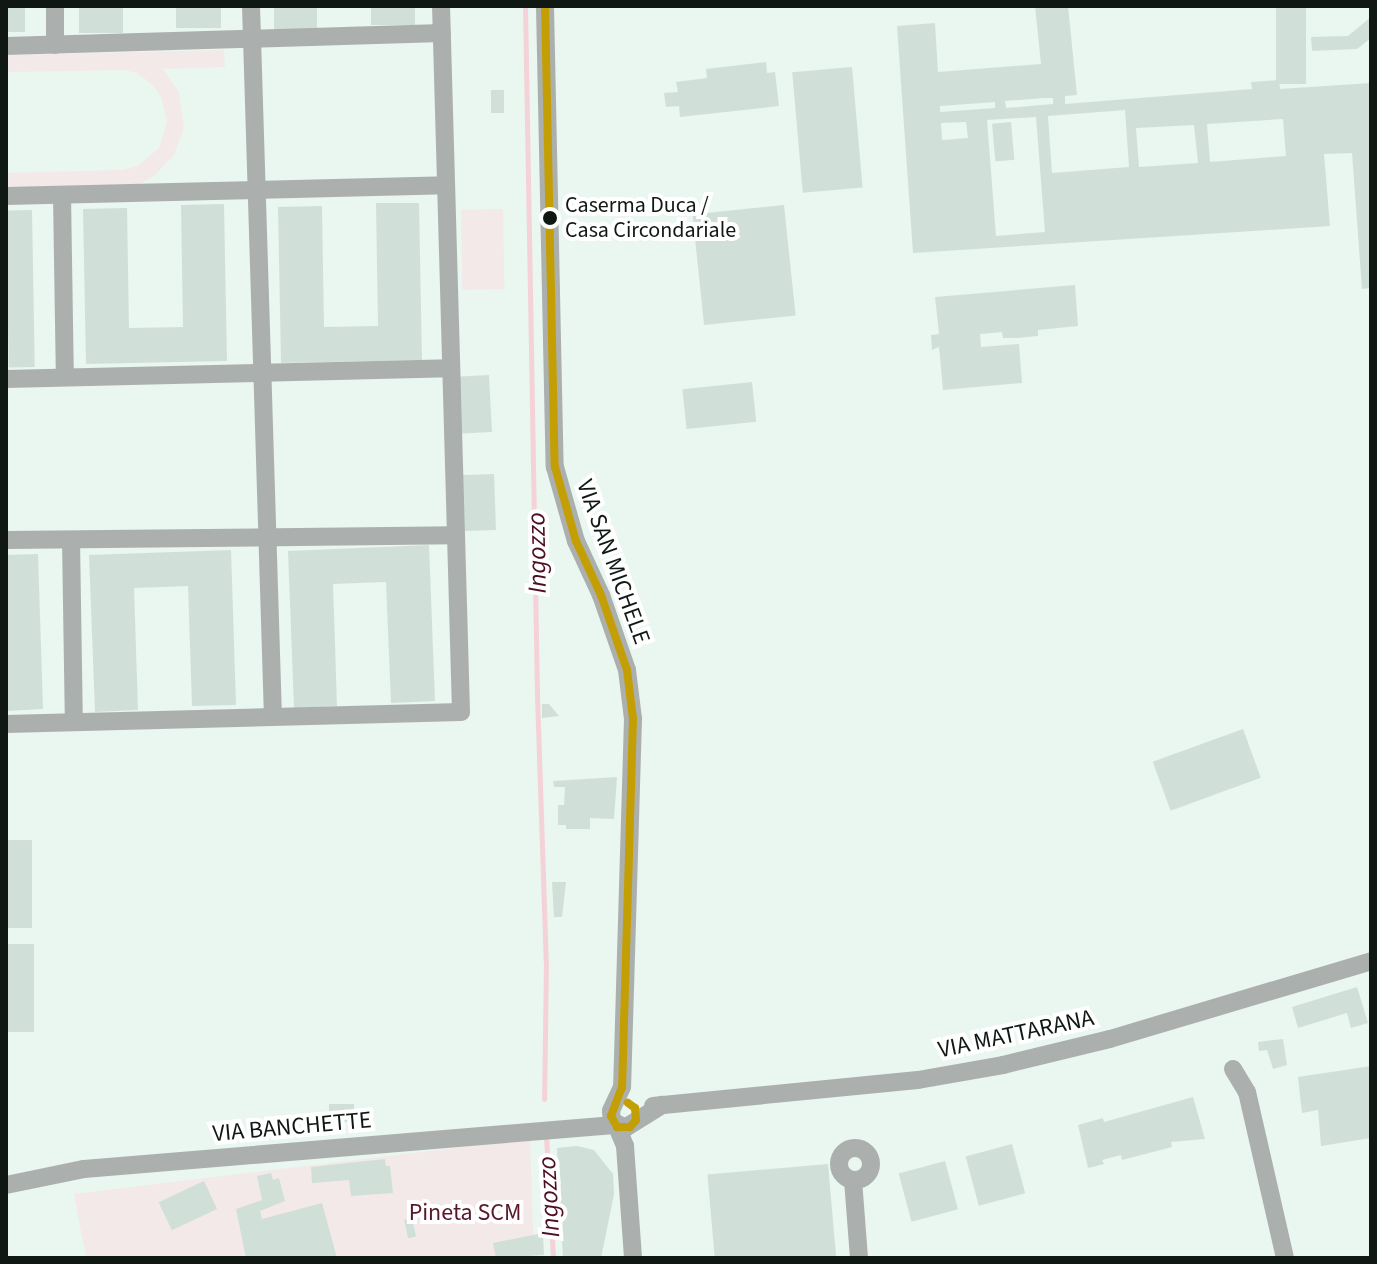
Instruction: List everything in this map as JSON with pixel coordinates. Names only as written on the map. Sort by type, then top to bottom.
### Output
[{"type":"street","points":[[55,6],[55,45]]},
{"type":"street","points":[[251,6],[273,716]]},
{"type":"street","points":[[6,724],[461,712],[441,6]]},
{"type":"street","name":"VIA SAN MICHELE","points":[[545,6],[555,467],[576,541],[601,595],[627,670],[633,719],[623,1112]]},
{"type":"street","points":[[6,46],[252,36],[442,33]]},
{"type":"street","points":[[6,196],[446,185]]},
{"type":"street","points":[[62,195],[65,377]]},
{"type":"street","points":[[6,379],[449,368]]},
{"type":"street","points":[[6,540],[454,535]]},
{"type":"street","points":[[71,540],[74,721]]},
{"type":"street","name":"VIA MATTARANA","points":[[623,1112],[662,1105],[918,1080],[1003,1065],[1195,1014],[1371,961]]},
{"type":"street","points":[[1233,1069],[1247,1092],[1285,1258]]},
{"type":"street","points":[[623,1112],[633,1258]]},
{"type":"street","name":"VIA BANCHETTE","points":[[6,1185],[84,1169],[583,1125],[623,1112]]},
{"type":"street","points":[[853,1180],[859,1258]]},
{"type":"green space","points":[[224,50],[225,67],[163,69],[179,92],[184,128],[174,155],[154,176],[140,184],[6,190],[6,173],[123,170],[138,166],[159,148],[167,122],[161,97],[154,86],[137,73],[125,70],[6,72],[6,55]]},
{"type":"green space","points":[[503,209],[504,289],[462,290],[461,210]]},
{"type":"green space","name":"Pineta SCM","points":[[530,1139],[534,1258],[86,1258],[74,1194]]},
{"type":"building","points":[[6,6],[25,6],[25,32],[6,32]]},
{"type":"building","points":[[79,6],[123,6],[123,33],[79,33]]},
{"type":"building","points":[[176,6],[221,6],[221,28],[176,28]]},
{"type":"building","points":[[274,6],[317,6],[317,30],[274,30]]},
{"type":"building","points":[[371,6],[415,6],[415,25],[371,25]]},
{"type":"building","points":[[1035,6],[1068,6],[1077,95],[1065,96],[1065,104],[1252,89],[1251,82],[1279,80],[1280,89],[1371,83],[1371,288],[1362,289],[1352,153],[1324,154],[1330,226],[913,253],[897,26],[935,23],[938,72],[1041,64]],"holes":[[[1044,98],[1053,98],[1053,104],[1006,108],[1005,101]],[[995,102],[995,108],[940,112],[940,106]],[[1125,110],[1129,167],[1052,173],[1048,116]],[[1036,117],[1045,232],[996,236],[987,120]],[[1283,119],[1286,156],[1210,162],[1207,124]],[[966,122],[968,138],[942,140],[941,123]],[[1194,125],[1198,163],[1139,167],[1136,128]]]},
{"type":"building","points":[[1276,6],[1306,6],[1306,84],[1276,84]]},
{"type":"building","points":[[1371,17],[1371,38],[1357,49],[1312,51],[1311,37],[1348,36]]},
{"type":"building","points":[[766,62],[767,73],[775,72],[779,106],[680,117],[679,106],[666,107],[664,93],[678,92],[676,82],[707,78],[706,69]]},
{"type":"building","points":[[852,67],[863,188],[803,193],[792,72]]},
{"type":"building","points":[[491,90],[504,90],[504,113],[491,113]]},
{"type":"building","points":[[1011,122],[1014,160],[995,162],[992,124]]},
{"type":"building","points":[[376,203],[419,203],[422,360],[281,363],[278,207],[322,206],[324,327],[378,326]]},
{"type":"building","points":[[224,204],[227,361],[86,364],[83,209],[127,208],[129,328],[183,327],[181,205]]},
{"type":"building","points":[[784,205],[796,315],[704,325],[693,215]]},
{"type":"building","points":[[6,210],[32,210],[35,367],[9,367]]},
{"type":"building","points":[[1075,285],[1078,326],[1038,330],[1038,336],[1017,338],[1003,338],[1002,332],[980,334],[981,347],[1019,344],[1022,383],[943,390],[939,347],[932,350],[931,335],[939,334],[935,297]]},
{"type":"building","points":[[489,375],[492,432],[458,434],[455,377]]},
{"type":"building","points":[[752,382],[756,422],[687,429],[682,389]]},
{"type":"building","points":[[494,474],[496,530],[459,531],[457,475]]},
{"type":"building","points":[[429,545],[435,701],[391,703],[386,582],[333,584],[337,706],[294,708],[288,551]]},
{"type":"building","points":[[231,550],[236,705],[192,706],[188,586],[134,588],[138,710],[95,712],[89,555]]},
{"type":"building","points":[[38,554],[43,709],[6,711],[6,555]]},
{"type":"building","points":[[542,704],[549,704],[559,716],[542,718]]},
{"type":"building","points":[[1243,729],[1261,778],[1171,811],[1153,762]]},
{"type":"building","points":[[617,777],[614,819],[590,818],[590,829],[566,829],[566,825],[558,825],[558,805],[564,805],[565,787],[554,787],[553,781]]},
{"type":"building","points":[[6,840],[32,840],[32,928],[6,928]]},
{"type":"building","points":[[552,882],[566,882],[562,917],[554,917]]},
{"type":"building","points":[[6,944],[34,944],[34,1032],[6,1032]]},
{"type":"building","points":[[1357,987],[1368,1023],[1351,1028],[1347,1013],[1298,1028],[1292,1007]]},
{"type":"building","points":[[1283,1039],[1287,1065],[1273,1069],[1267,1050],[1259,1051],[1258,1042]]},
{"type":"building","points":[[1371,1066],[1371,1138],[1321,1146],[1318,1110],[1302,1113],[1298,1077]]},
{"type":"building","points":[[1193,1097],[1205,1139],[1171,1142],[1172,1147],[1122,1160],[1121,1155],[1088,1168],[1078,1125],[1103,1118],[1104,1122]]},
{"type":"building","points":[[329,1104],[354,1104],[354,1122],[329,1122]]},
{"type":"building","points":[[1012,1144],[1025,1193],[979,1206],[966,1156]]},
{"type":"building","points":[[577,1146],[594,1150],[613,1174],[614,1194],[601,1258],[563,1258],[557,1148]]},
{"type":"building","points":[[385,1159],[386,1166],[390,1166],[393,1193],[351,1196],[349,1180],[312,1183],[311,1167]]},
{"type":"building","points":[[945,1161],[958,1209],[912,1222],[899,1173]]},
{"type":"building","points":[[828,1164],[836,1258],[715,1258],[707,1175]]},
{"type":"building","points":[[271,1173],[273,1180],[279,1178],[285,1201],[260,1211],[262,1219],[322,1203],[337,1258],[246,1258],[236,1209],[262,1200],[257,1176]]},
{"type":"building","points":[[204,1181],[217,1209],[172,1230],[159,1202]]},
{"type":"building","points":[[412,1218],[416,1237],[408,1238],[404,1220]]},
{"type":"building","points":[[543,1235],[544,1255],[496,1258],[493,1243]]},
{"type":"waterway","name":"Ingozzo","points":[[525,6],[537,696],[546,963],[544,1099]]},
{"type":"waterway","name":"Ingozzo","points":[[546,1136],[553,1258]]},
{"type":"transit line","points":[[545,6],[555,467],[576,541],[601,595],[627,670],[633,719],[622,1087],[611,1116],[617,1127],[630,1127],[636,1120],[635,1108],[628,1103]]},
{"type":"place","name":"Caserma Duca / Casa Circondariale","points":[[550,218]]}]
